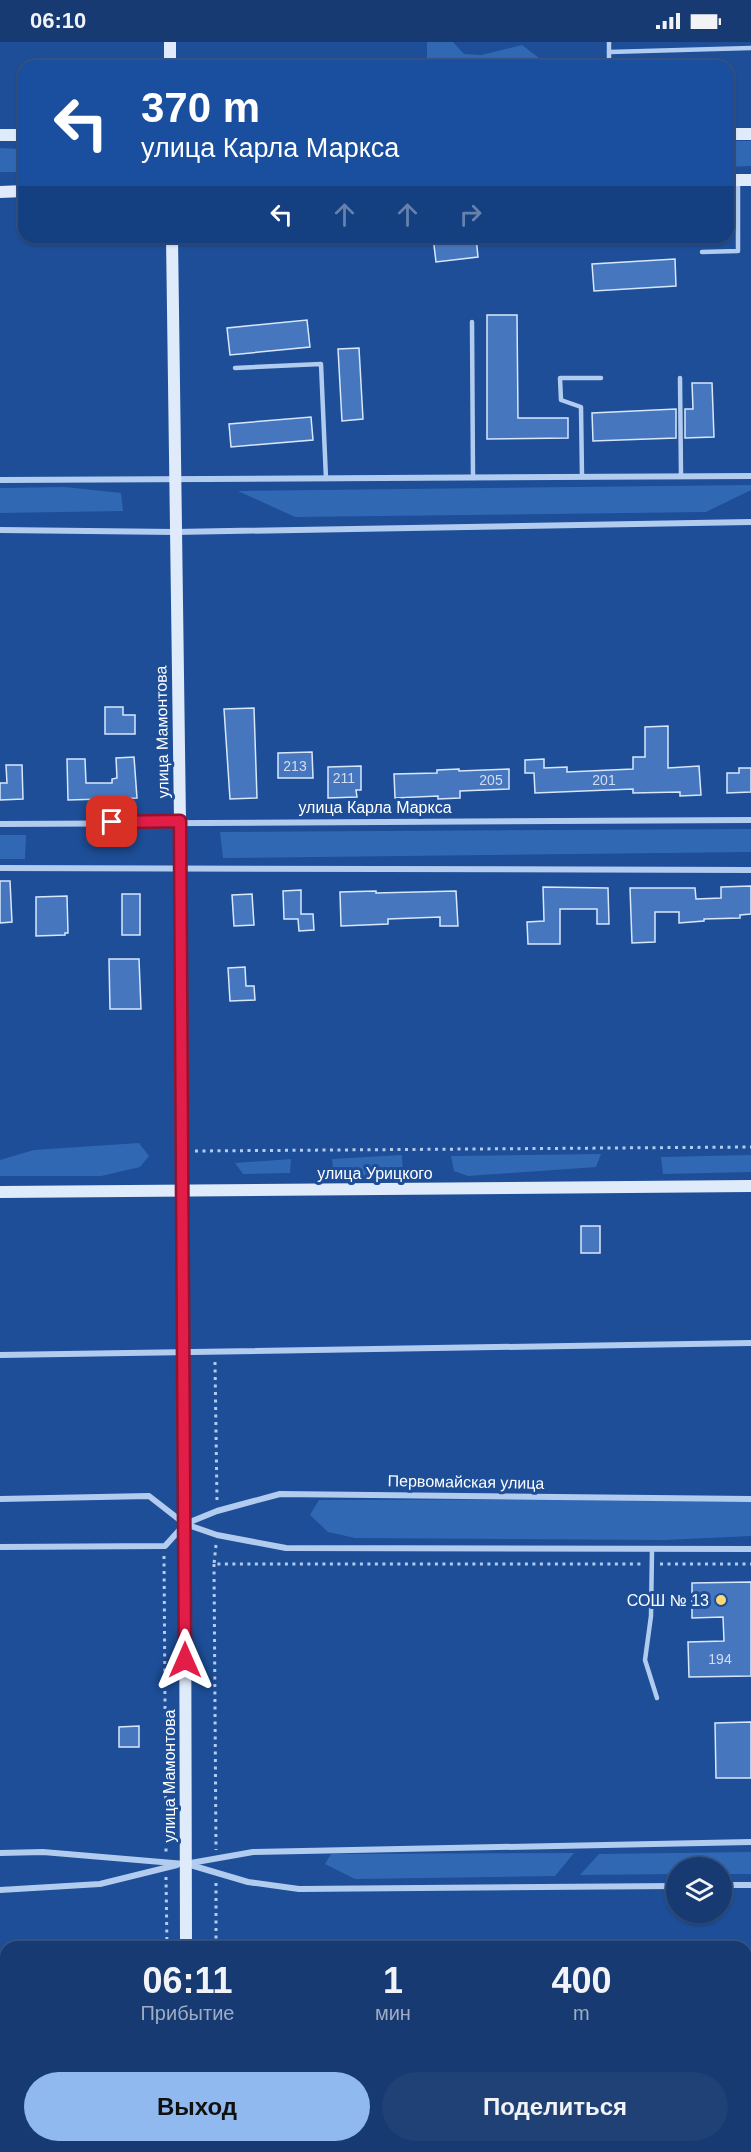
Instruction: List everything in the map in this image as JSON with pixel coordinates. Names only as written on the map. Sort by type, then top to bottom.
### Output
[{"type":"street","points":[[170,42],[170,60]]},
{"type":"street","points":[[734,134],[751,134]]},
{"type":"street","points":[[0,135],[18,135]]},
{"type":"street","points":[[734,180],[751,180]]},
{"type":"street","points":[[0,192],[18,191]]},
{"type":"street","name":"улица Мамонтова","points":[[172,243],[180,821],[186,1941]]},
{"type":"street","points":[[0,480],[751,476]]},
{"type":"street","points":[[0,530],[175,532],[751,522]]},
{"type":"street","name":"улица Карла Маркса","points":[[0,824],[180,821],[751,820]]},
{"type":"street","points":[[0,868],[751,870]]},
{"type":"street","name":"улица Урицкого","points":[[0,1192],[751,1186]]},
{"type":"street","points":[[0,1355],[751,1342]]},
{"type":"street","name":"Первомайская улица","points":[[165,1546],[185,1524],[217,1511],[280,1494],[751,1499]]},
{"type":"street","points":[[0,1499],[149,1496],[185,1524],[217,1535],[286,1548],[751,1549]]},
{"type":"street","points":[[0,1547],[165,1546]]},
{"type":"street","points":[[0,1853],[43,1852],[185,1864],[253,1852],[751,1842]]},
{"type":"street","points":[[0,1890],[100,1884],[166,1864]]},
{"type":"street","points":[[185,1864],[248,1882],[299,1889],[666,1886]]},
{"type":"street","points":[[732,1885],[751,1885]]},
{"type":"lane","points":[[609,42],[609,60]]},
{"type":"lane","points":[[609,52],[751,48]]},
{"type":"lane","points":[[702,252],[738,251],[734,194]]},
{"type":"lane","points":[[472,322],[473,478]]},
{"type":"lane","points":[[235,368],[321,364],[326,479]]},
{"type":"lane","points":[[582,477],[581,407],[561,400],[560,378],[601,378]]},
{"type":"lane","points":[[680,378],[681,476]]},
{"type":"lane","points":[[652,1549],[651,1616],[645,1660],[657,1698]]},
{"type":"path","points":[[182,1151],[751,1147]]},
{"type":"path","points":[[215,1350],[217,1511]]},
{"type":"path","points":[[216,1859],[214,1564],[217,1535]]},
{"type":"path","points":[[165,1546],[166,1941]]},
{"type":"path","points":[[214,1564],[751,1564]]},
{"type":"path","points":[[216,1873],[216,1941]]},
{"type":"shaded area","points":[[427,42],[453,42],[464,54],[481,55],[522,45],[539,60],[427,60]]},
{"type":"shaded area","points":[[734,141],[751,141],[751,166],[734,167]]},
{"type":"shaded area","points":[[0,148],[18,149],[18,172],[0,172]]},
{"type":"shaded area","points":[[751,485],[751,490],[706,512],[295,517],[238,491]]},
{"type":"shaded area","points":[[65,487],[121,493],[123,511],[0,513],[0,488]]},
{"type":"shaded area","points":[[751,829],[751,852],[223,858],[220,832]]},
{"type":"shaded area","points":[[0,835],[26,835],[25,859],[0,859]]},
{"type":"shaded area","points":[[139,1143],[149,1156],[140,1167],[101,1176],[0,1176],[0,1160],[34,1150]]},
{"type":"shaded area","points":[[601,1154],[596,1167],[468,1176],[454,1171],[451,1156]]},
{"type":"shaded area","points":[[402,1155],[403,1175],[334,1176],[332,1159]]},
{"type":"shaded area","points":[[751,1155],[751,1172],[663,1174],[661,1157]]},
{"type":"shaded area","points":[[291,1159],[290,1173],[243,1174],[235,1163]]},
{"type":"shaded area","points":[[319,1500],[751,1500],[751,1536],[665,1540],[355,1538],[328,1532],[310,1515]]},
{"type":"shaded area","points":[[751,1852],[751,1874],[732,1874],[732,1857],[666,1857],[666,1874],[580,1875],[599,1854]]},
{"type":"shaded area","points":[[574,1853],[555,1876],[355,1879],[325,1864],[331,1854]]},
{"type":"building","points":[[434,243],[477,243],[478,257],[436,262]]},
{"type":"building","points":[[675,259],[676,286],[594,291],[592,264]]},
{"type":"building","points":[[487,315],[517,315],[518,418],[568,418],[568,438],[487,439]]},
{"type":"building","points":[[307,320],[310,347],[230,355],[227,328]]},
{"type":"building","points":[[359,348],[363,419],[342,421],[338,349]]},
{"type":"building","points":[[692,383],[712,383],[714,437],[685,438],[685,409],[693,409]]},
{"type":"building","points":[[676,409],[676,438],[593,441],[592,413]]},
{"type":"building","points":[[311,417],[313,440],[231,447],[229,424]]},
{"type":"building","points":[[105,707],[123,707],[123,715],[135,715],[135,734],[105,734]]},
{"type":"building","points":[[254,708],[257,798],[230,799],[224,709]]},
{"type":"building","points":[[668,726],[668,768],[699,766],[701,795],[680,796],[680,792],[633,793],[633,789],[535,793],[534,773],[525,773],[525,760],[544,759],[544,768],[567,767],[567,772],[633,769],[633,757],[645,757],[645,727]]},
{"type":"building","points":[[312,752],[313,778],[278,778],[278,753]]},
{"type":"building","points":[[134,757],[137,798],[68,800],[67,759],[85,759],[86,783],[112,783],[112,779],[117,778],[116,758]]},
{"type":"building","points":[[6,765],[22,765],[23,799],[0,800],[0,783],[7,783]]},
{"type":"building","points":[[361,766],[361,790],[356,790],[357,797],[328,798],[328,767]]},
{"type":"building","points":[[739,768],[751,768],[751,792],[727,793],[727,773],[739,773]]},
{"type":"building","points":[[459,769],[459,771],[509,769],[509,789],[460,791],[460,798],[438,799],[438,796],[395,798],[394,774],[437,773],[437,770]]},
{"type":"building","points":[[0,881],[10,881],[12,922],[0,923]]},
{"type":"building","points":[[751,886],[751,914],[740,915],[740,918],[704,919],[704,921],[679,923],[679,912],[655,912],[655,942],[632,943],[630,888],[695,888],[696,899],[721,898],[721,887]]},
{"type":"building","points":[[543,887],[608,888],[609,924],[597,924],[597,909],[560,909],[560,944],[528,944],[527,922],[544,921]]},
{"type":"building","points":[[301,890],[301,914],[313,914],[314,930],[299,931],[298,919],[284,919],[283,891]]},
{"type":"building","points":[[376,891],[376,893],[456,891],[458,926],[440,926],[440,917],[388,919],[388,924],[341,926],[340,892]]},
{"type":"building","points":[[122,894],[140,894],[140,935],[122,935]]},
{"type":"building","points":[[252,894],[254,925],[234,926],[232,895]]},
{"type":"building","points":[[67,896],[68,933],[36,936],[36,897]]},
{"type":"building","points":[[109,959],[139,959],[141,1009],[110,1009]]},
{"type":"building","points":[[245,967],[246,986],[254,986],[255,1000],[230,1001],[228,968]]},
{"type":"building","points":[[581,1226],[600,1226],[600,1253],[581,1253]]},
{"type":"building","points":[[751,1582],[751,1676],[689,1677],[688,1642],[724,1641],[723,1617],[692,1618],[692,1583]]},
{"type":"building","points":[[751,1722],[751,1778],[716,1778],[715,1723]]},
{"type":"building","points":[[139,1726],[139,1747],[119,1747],[119,1727]]},
{"type":"place","name":"СОШ № 13","points":[[721,1600]]},
{"type":"route","points":[[112,822],[180,821],[185,1660]]}]
